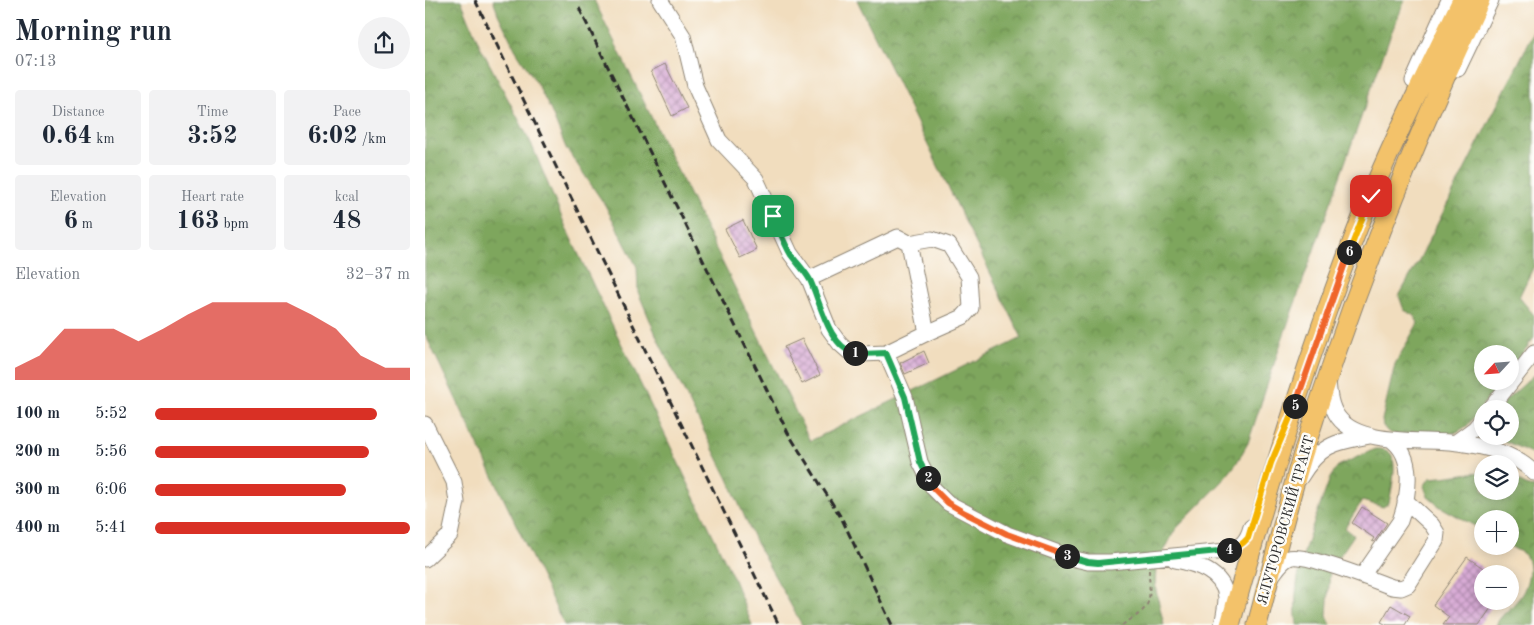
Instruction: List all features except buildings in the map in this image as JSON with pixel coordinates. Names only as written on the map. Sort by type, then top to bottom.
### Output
[{"type":"main road","name":"ЯЛУТОРОВСКИЙ ТРАКТ","points":[[1230,625],[1293,410],[1355,236],[1385,163],[1462,0]]},
{"type":"main road","name":"ЯЛУТОРОВСКИЙ ТРАКТ","points":[[1257,625],[1293,491],[1328,378],[1404,172],[1442,82],[1480,0]]},
{"type":"main road","points":[[1224,625],[1242,582]]},
{"type":"main road","points":[[1266,625],[1267,586]]},
{"type":"street","points":[[660,0],[683,36],[695,86],[719,140],[756,179],[790,253],[809,279],[829,329],[840,344],[849,352],[862,354],[886,353],[963,317],[971,308],[969,277],[949,245],[932,239],[909,243],[898,237],[809,279]]},
{"type":"street","points":[[1385,163],[1411,85],[1449,0]]},
{"type":"street","points":[[1404,172],[1446,96],[1491,0]]},
{"type":"street","points":[[909,243],[927,333]]},
{"type":"street","points":[[886,353],[905,397],[920,462],[933,488],[948,503],[1007,534],[1075,559],[1098,563],[1226,551],[1244,544],[1249,534],[1271,463],[1293,410]]},
{"type":"street","points":[[1497,400],[1534,353]]},
{"type":"street","points":[[1328,378],[1333,410],[1346,425],[1369,436]]},
{"type":"street","points":[[425,424],[454,482],[457,502],[450,535],[425,559]]},
{"type":"street","points":[[1456,442],[1474,429]]},
{"type":"street","points":[[1293,491],[1313,458],[1321,450],[1347,439],[1369,436],[1390,439],[1456,442],[1493,450],[1527,459],[1534,473]]},
{"type":"street","points":[[1362,576],[1400,521],[1405,500],[1409,478],[1407,465],[1398,444],[1390,439]]},
{"type":"street","points":[[1267,586],[1283,561],[1294,556],[1401,588],[1408,585],[1436,541],[1437,534],[1432,525],[1405,500]]},
{"type":"street","points":[[1155,557],[1195,564],[1216,577],[1226,597],[1224,625]]},
{"type":"path","points":[[1123,625],[1142,613],[1150,599],[1155,557]]},
{"type":"green space","points":[[425,0],[461,0],[479,44],[531,143],[567,230],[733,577],[752,625],[564,625],[425,334]]},
{"type":"green space","points":[[493,0],[594,0],[810,441],[1022,338],[857,0],[1405,0],[1390,36],[1282,340],[1248,443],[1236,464],[1222,482],[1175,530],[1156,567],[1155,586],[1164,625],[802,625],[756,543],[728,479],[659,342],[638,292],[637,267],[605,205],[566,148],[551,111],[536,82],[515,49]]},
{"type":"green space","points":[[1534,32],[1534,266],[1519,297],[1534,315],[1534,338],[1519,358],[1519,345],[1474,345],[1474,390],[1494,390],[1487,400],[1474,400],[1474,417],[1467,426],[1455,433],[1400,436],[1388,432],[1383,426],[1382,420],[1395,364],[1418,323],[1414,315],[1404,310],[1399,296]]},
{"type":"green space","points":[[1534,374],[1534,457],[1529,452],[1514,445],[1519,445],[1519,400],[1506,400]]},
{"type":"green space","points":[[1375,449],[1388,451],[1393,459],[1393,478],[1389,503],[1383,507],[1362,501],[1345,528],[1354,535],[1330,570],[1327,616],[1331,625],[1297,625],[1295,606],[1300,569],[1310,532],[1330,478],[1338,466]]},
{"type":"green space","points":[[1474,473],[1474,500],[1519,500],[1519,482],[1534,487],[1534,625],[1496,625],[1508,610],[1519,610],[1519,598],[1527,583],[1529,564],[1524,554],[1519,551],[1519,510],[1474,510],[1474,526],[1439,506],[1428,497],[1424,486],[1430,478]]},
{"type":"railway","points":[[475,0],[779,625]]},
{"type":"railway","points":[[579,8],[788,433],[842,519],[892,625]]},
{"type":"route","points":[[773,216],[790,253],[809,279],[829,329],[840,344],[849,352],[862,354],[886,353],[905,397],[920,462],[933,488],[948,503],[1007,534],[1075,559],[1098,563],[1226,551],[1244,544],[1248,538],[1271,463],[1293,410],[1371,196]]}]
